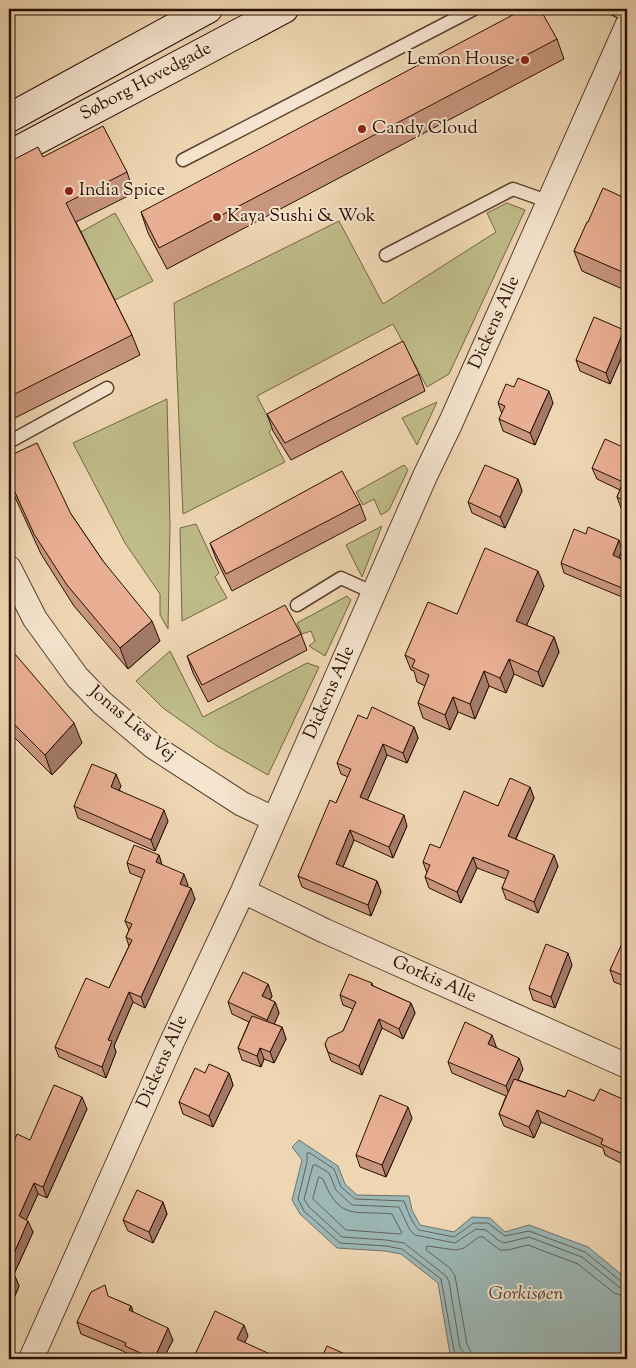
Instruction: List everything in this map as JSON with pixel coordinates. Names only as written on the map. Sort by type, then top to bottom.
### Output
[{"type":"street","name":"Søborg Hovedgade","points":[[9,118],[208,9]]},
{"type":"street","name":"Søborg Hovedgade","points":[[9,155],[243,19],[284,9]]},
{"type":"street","name":"Dickens Alle","points":[[39,1357],[172,1042],[243,891],[425,476],[550,202],[627,26]]},
{"type":"street","name":"Jonas Lies Vej","points":[[9,568],[35,619],[77,677],[102,703],[154,748],[242,804],[274,819]]},
{"type":"street","name":"Gorkis Alle","points":[[243,891],[326,931],[627,1066]]},
{"type":"lane","points":[[183,160],[474,9]]},
{"type":"lane","points":[[516,9],[519,13],[528,9]]},
{"type":"lane","points":[[616,9],[627,15]]},
{"type":"lane","points":[[386,255],[513,189],[550,202]]},
{"type":"lane","points":[[9,442],[108,388]]},
{"type":"lane","points":[[297,604],[341,578],[374,593]]},
{"type":"shaded area","points":[[507,203],[525,210],[449,374],[427,387],[393,324],[257,396],[273,427],[269,432],[285,462],[183,514],[174,303],[339,221],[383,304],[496,232],[487,213]]},
{"type":"shaded area","points":[[115,213],[153,281],[115,300],[79,233]]},
{"type":"shaded area","points":[[167,399],[170,526],[168,629],[160,615],[160,594],[125,543],[73,443]]},
{"type":"shaded area","points":[[437,402],[417,445],[402,418]]},
{"type":"shaded area","points":[[404,465],[408,470],[389,510],[381,515],[374,499],[363,505],[356,492]]},
{"type":"shaded area","points":[[196,524],[219,573],[215,577],[227,598],[182,621],[180,528]]},
{"type":"shaded area","points":[[382,526],[362,577],[346,545]]},
{"type":"shaded area","points":[[347,596],[351,600],[325,656],[309,646],[315,641],[311,631],[302,634],[297,623]]},
{"type":"shaded area","points":[[170,651],[203,717],[307,663],[319,667],[268,775],[217,746],[163,708],[136,681]]},
{"type":"water","name":"Gorkisøen","points":[[299,1140],[338,1166],[345,1184],[357,1195],[409,1196],[412,1210],[420,1225],[454,1232],[472,1217],[490,1218],[505,1232],[529,1225],[588,1247],[627,1279],[627,1359],[455,1359],[450,1354],[438,1283],[401,1254],[337,1248],[300,1214],[292,1200],[302,1160],[292,1147]]},
{"type":"building","points":[[524,9],[540,9],[557,39],[159,248],[141,212]]},
{"type":"building","points":[[103,126],[127,172],[66,203],[132,335],[9,397],[9,162],[38,147],[43,157]]},
{"type":"building","points":[[603,188],[627,199],[627,274],[574,251]]},
{"type":"building","points":[[594,317],[624,330],[606,373],[576,360]]},
{"type":"building","points":[[403,341],[419,374],[285,443],[267,414]]},
{"type":"building","points":[[518,378],[549,391],[530,433],[499,419],[505,406],[498,403],[506,384],[514,387]]},
{"type":"building","points":[[605,439],[627,449],[627,502],[617,497],[623,482],[592,468]]},
{"type":"building","points":[[37,443],[71,514],[103,561],[152,621],[120,648],[67,585],[34,534],[9,479],[9,456]]},
{"type":"building","points":[[485,465],[518,479],[500,517],[468,502]]},
{"type":"building","points":[[342,471],[360,504],[226,574],[210,543]]},
{"type":"building","points":[[588,527],[619,540],[613,555],[627,562],[627,590],[561,563],[574,529],[586,534]]},
{"type":"building","points":[[485,548],[538,571],[516,621],[554,637],[538,672],[509,659],[500,678],[484,671],[470,704],[453,697],[445,715],[418,703],[429,675],[412,667],[415,660],[405,655],[428,602],[457,614]]},
{"type":"building","points":[[285,605],[301,634],[202,685],[187,656]]},
{"type":"building","points":[[9,647],[74,723],[45,755],[9,719]]},
{"type":"building","points":[[372,707],[414,727],[403,753],[383,744],[360,797],[404,815],[389,847],[350,830],[336,864],[377,881],[368,905],[298,876],[330,800],[336,803],[351,769],[337,763],[358,715],[367,719]]},
{"type":"building","points":[[92,764],[116,774],[111,787],[164,810],[151,840],[74,806]]},
{"type":"building","points":[[510,778],[530,787],[508,836],[554,855],[534,902],[502,888],[509,871],[473,857],[457,892],[425,877],[430,865],[423,862],[430,844],[440,848],[464,791],[498,806]]},
{"type":"building","points":[[134,845],[159,855],[156,862],[184,874],[180,884],[191,888],[141,997],[129,992],[108,1040],[112,1041],[102,1067],[55,1047],[86,978],[109,988],[132,940],[126,937],[132,924],[125,921],[145,870],[127,863]]},
{"type":"building","points":[[624,939],[627,940],[627,977],[610,970]]},
{"type":"building","points":[[546,944],[568,953],[551,997],[529,988]]},
{"type":"building","points":[[243,972],[268,984],[262,996],[275,1002],[267,1020],[228,1002]]},
{"type":"building","points":[[349,974],[372,983],[371,985],[411,1003],[399,1029],[379,1019],[359,1066],[328,1052],[325,1044],[328,1038],[343,1031],[356,1002],[340,995]]},
{"type":"building","points":[[252,1016],[282,1027],[270,1052],[260,1048],[257,1056],[238,1048]]},
{"type":"building","points":[[465,1022],[492,1035],[488,1044],[519,1058],[506,1086],[448,1062]]},
{"type":"building","points":[[209,1064],[229,1073],[209,1116],[179,1102],[195,1068],[205,1073]]},
{"type":"building","points":[[514,1079],[565,1097],[568,1090],[594,1101],[600,1089],[627,1101],[627,1156],[601,1144],[603,1139],[537,1110],[529,1127],[499,1114]]},
{"type":"building","points":[[54,1085],[82,1097],[43,1187],[34,1183],[19,1216],[28,1221],[9,1265],[9,1153],[17,1134],[30,1140]]},
{"type":"building","points":[[380,1095],[408,1107],[382,1165],[356,1155]]},
{"type":"building","points":[[137,1190],[163,1202],[149,1232],[123,1220]]},
{"type":"building","points":[[9,1272],[14,1274],[9,1289]]},
{"type":"building","points":[[105,1285],[108,1296],[131,1306],[129,1310],[168,1328],[154,1359],[125,1346],[126,1343],[77,1322],[91,1292]]},
{"type":"building","points":[[215,1311],[244,1325],[237,1339],[281,1359],[193,1359]]},
{"type":"building","points":[[327,1346],[356,1359],[321,1359]]},
{"type":"place","name":"Lemon House","points":[[525,60]]},
{"type":"place","name":"Candy Cloud","points":[[362,129]]},
{"type":"place","name":"India Spice","points":[[69,191]]},
{"type":"place","name":"Kaya Sushi & Wok","points":[[217,217]]}]
